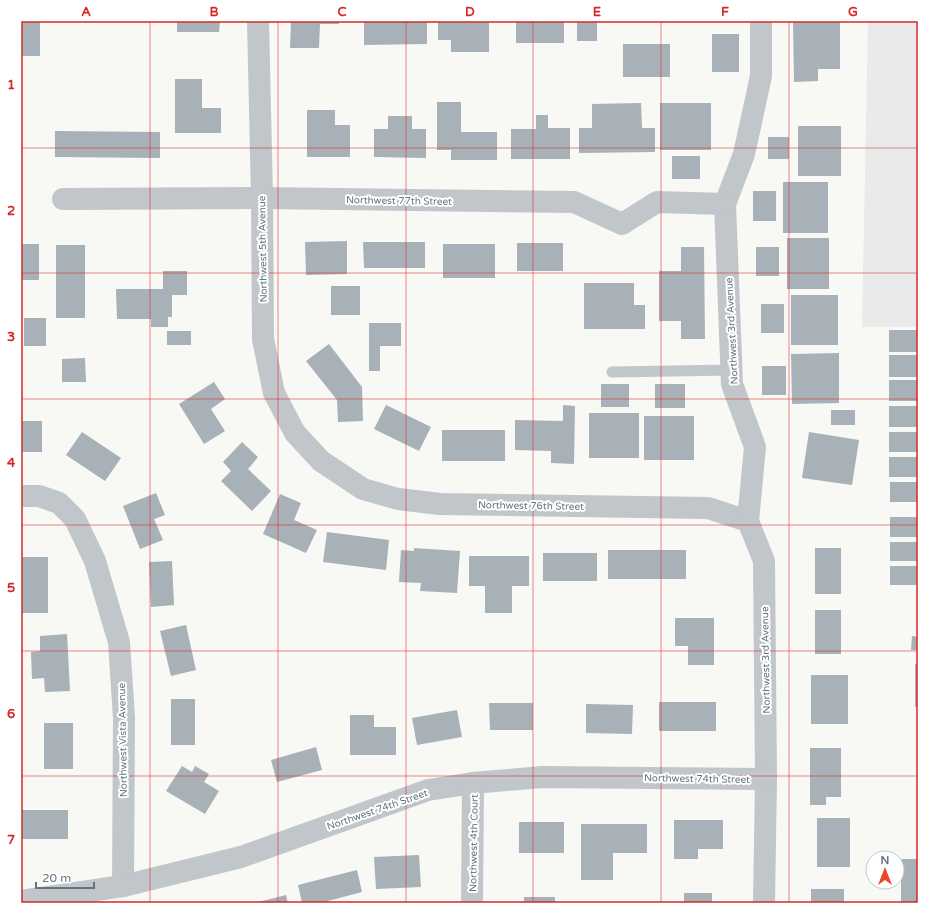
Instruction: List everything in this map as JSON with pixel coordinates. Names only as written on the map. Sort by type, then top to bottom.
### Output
[{"type":"street","name":"Northwest 5th Avenue","points":[[258,21],[262,198],[263,340],[274,394],[295,433],[321,461]]},
{"type":"street","name":"Northwest 3rd Avenue","points":[[761,21],[761,76],[744,154],[725,204],[732,384],[754,447],[748,521],[764,561],[766,779],[764,903]]},
{"type":"street","name":"Northwest 77th Street","points":[[63,199],[262,198],[574,202],[622,224],[657,202],[725,204]]},
{"type":"street","name":"Northwest 76th Street","points":[[321,461],[363,489],[398,499],[440,504],[708,508],[748,521]]},
{"type":"street","name":"Northwest Vista Avenue","points":[[21,496],[40,496],[59,504],[75,520],[95,561],[119,642],[124,718],[123,886]]},
{"type":"street","name":"Northwest 74th Street","points":[[21,901],[123,886],[241,857],[428,790],[473,783],[542,777],[766,779]]},
{"type":"street","name":"Northwest 4th Court","points":[[472,903],[473,783]]},
{"type":"lane","points":[[612,372],[732,370]]},
{"type":"shaded area","points":[[868,21],[918,21],[918,327],[862,327]]},
{"type":"building","points":[[21,21],[40,21],[40,56],[21,56]]},
{"type":"building","points":[[177,21],[220,21],[219,32],[177,32]]},
{"type":"building","points":[[291,21],[339,21],[339,24],[320,24],[319,48],[290,48]]},
{"type":"building","points":[[364,21],[427,21],[427,44],[364,45]]},
{"type":"building","points":[[438,21],[489,21],[489,52],[451,52],[451,40],[438,40]]},
{"type":"building","points":[[516,21],[564,21],[564,43],[516,43]]},
{"type":"building","points":[[577,21],[597,21],[597,41],[577,41]]},
{"type":"building","points":[[793,21],[840,21],[840,69],[818,69],[818,81],[794,82]]},
{"type":"building","points":[[712,34],[739,34],[739,72],[712,72]]},
{"type":"building","points":[[623,44],[670,44],[670,77],[623,77]]},
{"type":"building","points":[[175,79],[202,79],[202,108],[221,108],[221,133],[175,133]]},
{"type":"building","points":[[437,102],[461,102],[461,132],[497,132],[497,160],[451,160],[451,150],[437,150]]},
{"type":"building","points":[[641,103],[642,128],[655,128],[655,152],[579,153],[579,128],[592,128],[592,104]]},
{"type":"building","points":[[660,103],[711,103],[711,150],[660,150]]},
{"type":"building","points":[[307,110],[335,110],[335,125],[350,125],[350,157],[307,157]]},
{"type":"building","points":[[536,115],[548,115],[548,128],[570,128],[570,159],[511,159],[511,129],[536,129]]},
{"type":"building","points":[[388,116],[412,116],[412,129],[426,129],[426,158],[374,157],[374,129],[388,129]]},
{"type":"building","points":[[798,126],[841,126],[841,176],[798,176]]},
{"type":"building","points":[[55,131],[160,132],[160,158],[55,157]]},
{"type":"building","points":[[768,137],[789,137],[789,159],[768,159]]},
{"type":"building","points":[[672,156],[700,156],[700,179],[672,179]]},
{"type":"building","points":[[783,182],[828,182],[828,233],[783,233]]},
{"type":"building","points":[[753,191],[776,191],[776,221],[753,221]]},
{"type":"building","points":[[787,238],[829,238],[829,289],[787,289]]},
{"type":"building","points":[[347,241],[347,274],[306,275],[305,242]]},
{"type":"building","points":[[363,242],[425,242],[425,268],[364,268]]},
{"type":"building","points":[[517,243],[563,243],[563,271],[517,271]]},
{"type":"building","points":[[21,244],[39,244],[39,280],[21,280]]},
{"type":"building","points":[[443,244],[495,244],[495,278],[443,278]]},
{"type":"building","points":[[56,245],[85,245],[85,318],[56,318]]},
{"type":"building","points":[[681,247],[704,247],[705,339],[681,339],[681,321],[659,321],[659,271],[681,271]]},
{"type":"building","points":[[756,247],[779,247],[779,276],[756,276]]},
{"type":"building","points":[[163,271],[187,271],[187,295],[172,295],[172,317],[168,317],[168,327],[151,327],[151,319],[117,319],[116,289],[163,289]]},
{"type":"building","points":[[584,283],[634,283],[634,305],[645,305],[645,329],[584,329]]},
{"type":"building","points":[[331,286],[360,286],[360,315],[331,315]]},
{"type":"building","points":[[791,295],[838,295],[838,345],[791,345]]},
{"type":"building","points":[[761,304],[784,304],[784,333],[761,333]]},
{"type":"building","points":[[24,318],[46,318],[46,346],[24,346]]},
{"type":"building","points":[[369,323],[401,323],[401,346],[380,346],[380,371],[369,371]]},
{"type":"building","points":[[889,330],[918,330],[918,352],[889,352]]},
{"type":"building","points":[[167,331],[191,331],[191,345],[167,345]]},
{"type":"building","points":[[329,344],[362,387],[363,421],[338,422],[337,400],[306,361]]},
{"type":"building","points":[[839,353],[839,403],[792,404],[791,354]]},
{"type":"building","points":[[889,355],[918,355],[918,377],[889,377]]},
{"type":"building","points":[[85,358],[86,382],[62,382],[62,359]]},
{"type":"building","points":[[762,366],[786,366],[786,395],[762,395]]},
{"type":"building","points":[[889,380],[918,380],[918,401],[889,401]]},
{"type":"building","points":[[214,382],[225,399],[211,409],[225,431],[204,444],[179,404]]},
{"type":"building","points":[[601,384],[629,384],[629,407],[601,407]]},
{"type":"building","points":[[655,384],[685,384],[685,408],[655,408]]},
{"type":"building","points":[[386,405],[431,427],[419,451],[374,429]]},
{"type":"building","points":[[563,405],[575,406],[574,464],[551,463],[551,451],[515,450],[515,420],[563,421]]},
{"type":"building","points":[[889,406],[918,406],[918,427],[889,427]]},
{"type":"building","points":[[831,410],[855,410],[855,425],[831,425]]},
{"type":"building","points":[[589,413],[639,413],[639,458],[589,458]]},
{"type":"building","points":[[644,416],[694,416],[694,460],[644,460]]},
{"type":"building","points":[[21,421],[42,421],[42,452],[21,452]]},
{"type":"building","points":[[442,430],[505,430],[505,461],[442,461]]},
{"type":"building","points":[[82,432],[121,458],[105,481],[66,455]]},
{"type":"building","points":[[809,432],[859,440],[852,485],[802,478]]},
{"type":"building","points":[[889,432],[918,432],[918,452],[889,452]]},
{"type":"building","points":[[242,442],[258,457],[248,469],[271,491],[252,511],[221,481],[231,471],[223,462]]},
{"type":"building","points":[[889,457],[918,457],[918,477],[889,477]]},
{"type":"building","points":[[890,482],[918,482],[918,502],[890,502]]},
{"type":"building","points":[[156,493],[165,515],[154,519],[163,540],[140,549],[123,506]]},
{"type":"building","points":[[280,494],[301,503],[294,520],[317,530],[306,553],[263,534]]},
{"type":"building","points":[[890,517],[918,517],[918,537],[890,537]]},
{"type":"building","points":[[327,532],[389,540],[386,570],[323,562]]},
{"type":"building","points":[[890,542],[918,542],[918,561],[890,561]]},
{"type":"building","points":[[414,548],[460,551],[457,593],[420,591],[421,583],[399,582],[401,550],[414,551]]},
{"type":"building","points":[[815,548],[841,548],[841,594],[815,594]]},
{"type":"building","points":[[608,550],[686,550],[686,579],[608,579]]},
{"type":"building","points":[[543,553],[597,553],[597,581],[543,581]]},
{"type":"building","points":[[469,556],[529,556],[529,586],[512,586],[512,613],[485,613],[485,586],[469,586]]},
{"type":"building","points":[[21,557],[48,557],[48,613],[21,613]]},
{"type":"building","points":[[172,561],[174,605],[151,607],[149,562]]},
{"type":"building","points":[[890,566],[918,566],[918,585],[890,585]]},
{"type":"building","points":[[815,610],[841,610],[841,654],[815,654]]},
{"type":"building","points":[[675,618],[714,618],[714,665],[688,665],[688,646],[675,646]]},
{"type":"building","points":[[186,625],[196,670],[171,676],[160,631]]},
{"type":"building","points":[[67,634],[70,691],[45,692],[44,678],[32,679],[31,652],[40,651],[40,636]]},
{"type":"building","points":[[912,636],[918,637],[918,650],[911,650]]},
{"type":"building","points":[[915,664],[918,664],[918,707],[915,707]]},
{"type":"building","points":[[811,675],[848,675],[848,724],[811,724]]},
{"type":"building","points":[[171,699],[195,699],[195,745],[171,745]]},
{"type":"building","points":[[659,702],[716,702],[716,731],[659,731]]},
{"type":"building","points":[[489,703],[533,703],[533,730],[490,730]]},
{"type":"building","points":[[586,704],[633,705],[632,734],[586,733]]},
{"type":"building","points":[[457,710],[462,737],[417,745],[412,718]]},
{"type":"building","points":[[350,715],[374,715],[374,727],[396,727],[396,755],[350,755]]},
{"type":"building","points":[[44,723],[73,723],[73,769],[44,769]]},
{"type":"building","points":[[316,747],[322,770],[277,782],[271,760]]},
{"type":"building","points":[[810,748],[841,748],[841,797],[826,797],[826,805],[810,805]]},
{"type":"building","points":[[182,766],[192,772],[195,766],[209,774],[204,782],[219,791],[205,814],[166,791]]},
{"type":"building","points":[[22,810],[68,810],[68,839],[22,839]]},
{"type":"building","points":[[817,818],[850,818],[850,867],[817,867]]},
{"type":"building","points":[[674,820],[723,820],[723,849],[698,849],[698,859],[674,859]]},
{"type":"building","points":[[519,822],[564,822],[564,853],[519,853]]},
{"type":"building","points":[[581,824],[647,824],[647,853],[613,853],[613,880],[581,880]]},
{"type":"building","points":[[419,855],[421,887],[376,889],[374,857]]},
{"type":"building","points":[[905,859],[918,859],[918,903],[901,903],[901,890],[905,890]]},
{"type":"building","points":[[357,870],[362,892],[328,901],[329,903],[302,903],[298,885]]},
{"type":"building","points":[[811,889],[844,889],[844,903],[811,903]]},
{"type":"building","points":[[684,893],[712,893],[712,903],[684,903]]},
{"type":"building","points":[[286,895],[288,903],[258,903],[258,902]]},
{"type":"building","points":[[524,897],[555,897],[555,903],[524,903]]}]
